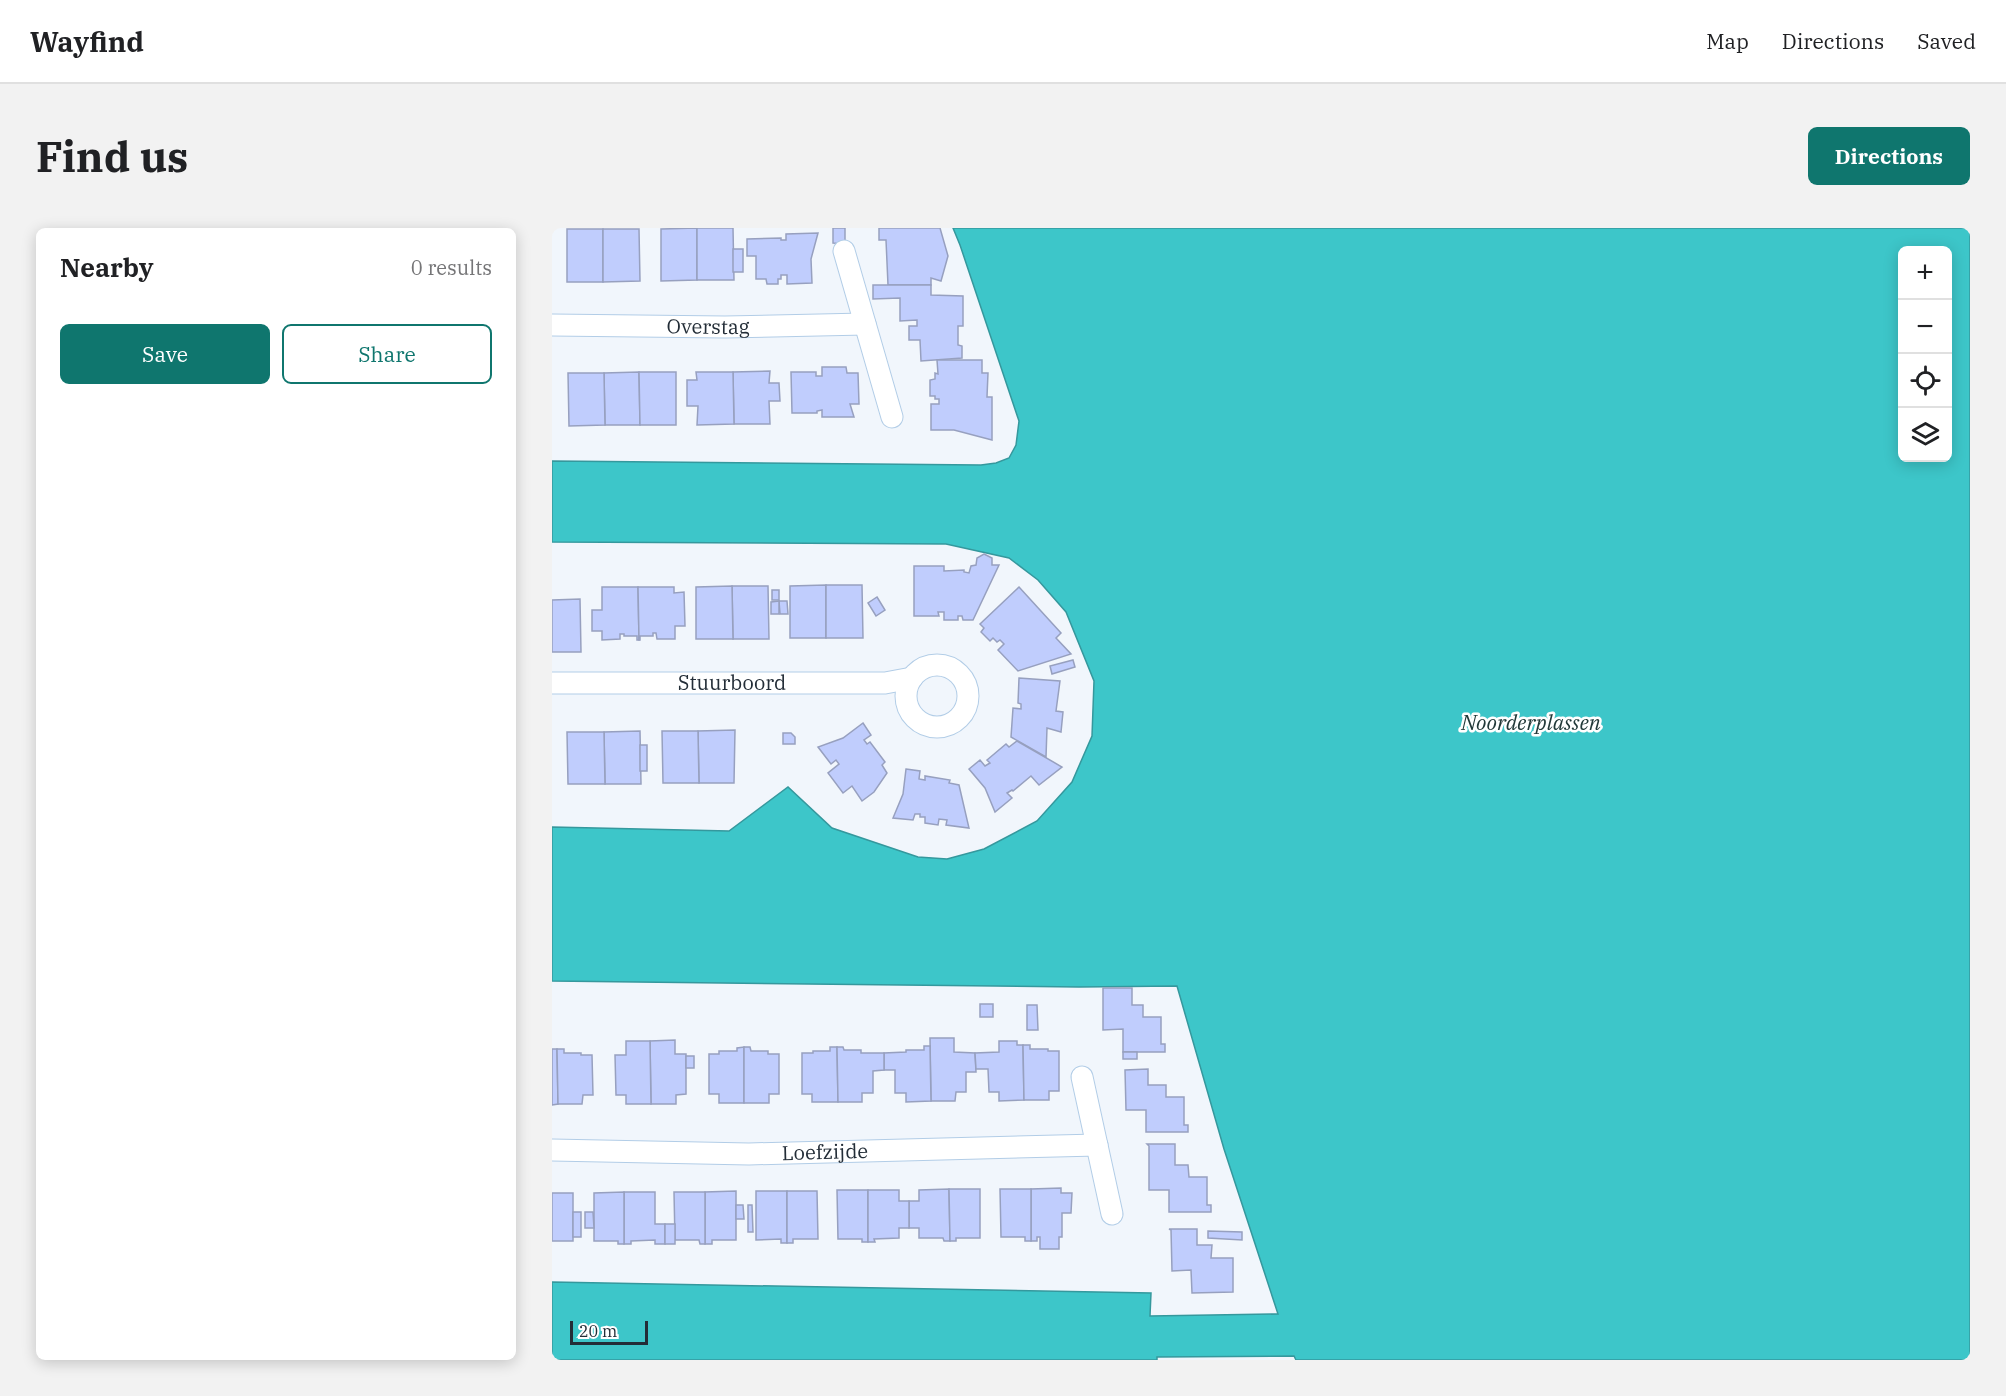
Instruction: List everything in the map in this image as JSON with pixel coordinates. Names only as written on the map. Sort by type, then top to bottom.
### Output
[{"type":"street","points":[[844,251],[892,417]]},
{"type":"street","name":"Overstag","points":[[552,326],[725,327],[865,324]]},
{"type":"street","name":"Stuurboord","points":[[552,682],[885,683],[912,678]]},
{"type":"street","points":[[1082,1077],[1112,1214]]},
{"type":"street","name":"Loefzijde","points":[[552,1150],[749,1154],[1097,1145]]},
{"type":"water","name":"Noorderplassen","points":[[953,228],[1970,228],[1970,1360],[1296,1360],[1294,1356],[1157,1357],[1157,1360],[552,1360],[552,1282],[1151,1293],[1150,1316],[1278,1314],[1224,1149],[1177,986],[552,981],[552,827],[729,831],[788,787],[832,828],[918,857],[947,859],[984,849],[1037,821],[1072,782],[1092,736],[1094,681],[1066,612],[1038,580],[1009,558],[946,544],[552,542],[552,461],[981,465],[1009,458],[1016,445],[1019,421]]},
{"type":"building","points":[[697,228],[697,280],[661,281],[661,229]]},
{"type":"building","points":[[697,228],[733,228],[734,280],[697,280]]},
{"type":"building","points":[[833,228],[845,228],[845,244],[833,243]]},
{"type":"building","points":[[879,228],[940,228],[948,256],[941,281],[931,278],[931,285],[888,285],[886,240],[879,240]]},
{"type":"building","points":[[567,229],[603,229],[603,282],[567,282]]},
{"type":"building","points":[[603,229],[639,229],[640,281],[603,282]]},
{"type":"building","points":[[818,233],[811,259],[812,283],[787,284],[787,275],[781,275],[778,284],[767,284],[766,279],[756,279],[756,256],[747,256],[747,239],[781,238],[781,240],[786,240],[786,234]]},
{"type":"building","points":[[733,249],[743,249],[743,272],[733,272]]},
{"type":"building","points":[[873,285],[931,285],[931,295],[963,296],[963,326],[958,326],[958,345],[962,346],[962,358],[921,361],[920,340],[909,340],[909,326],[917,326],[917,320],[900,321],[900,298],[873,299]]},
{"type":"building","points":[[937,360],[982,360],[982,373],[988,373],[987,397],[992,397],[992,440],[954,430],[931,430],[931,404],[939,404],[939,399],[930,396],[930,380],[935,379],[935,373],[938,374]]},
{"type":"building","points":[[822,367],[846,367],[847,373],[858,373],[859,404],[850,404],[854,417],[822,417],[822,410],[817,413],[792,413],[791,372],[816,372],[816,376],[822,376]]},
{"type":"building","points":[[770,371],[769,383],[779,383],[780,401],[769,401],[770,424],[734,424],[733,372]]},
{"type":"building","points":[[639,372],[640,425],[605,425],[604,373]]},
{"type":"building","points":[[639,372],[676,372],[676,425],[640,425]]},
{"type":"building","points":[[696,372],[733,372],[734,424],[697,425],[698,406],[687,406],[687,380],[697,380]]},
{"type":"building","points":[[568,373],[604,373],[605,425],[569,426]]},
{"type":"building","points":[[984,554],[992,558],[992,565],[999,565],[973,620],[963,620],[962,616],[958,616],[958,620],[944,620],[944,612],[938,612],[939,616],[914,616],[914,566],[944,566],[944,571],[964,570],[969,573],[971,566],[976,565],[977,558]]},
{"type":"building","points":[[826,585],[826,638],[790,638],[790,586]]},
{"type":"building","points":[[826,585],[862,585],[863,638],[826,638]]},
{"type":"building","points":[[732,586],[768,586],[769,639],[733,639]]},
{"type":"building","points":[[732,586],[733,639],[696,639],[696,587]]},
{"type":"building","points":[[602,587],[638,587],[639,640],[637,636],[620,634],[620,639],[602,640],[602,631],[592,631],[592,610],[602,610]]},
{"type":"building","points":[[638,587],[674,587],[674,593],[684,592],[685,626],[675,626],[675,639],[657,639],[656,633],[653,633],[653,636],[640,636],[639,640]]},
{"type":"building","points":[[1019,587],[1061,633],[1056,638],[1071,654],[1018,671],[998,650],[1004,644],[993,638],[990,641],[981,632],[984,628],[980,624]]},
{"type":"building","points":[[772,590],[779,590],[779,600],[772,600]]},
{"type":"building","points":[[877,597],[885,610],[876,616],[868,603]]},
{"type":"building","points":[[580,599],[581,652],[552,652],[552,600]]},
{"type":"building","points":[[779,601],[787,601],[788,614],[780,614]]},
{"type":"building","points":[[779,601],[779,614],[771,614],[771,602]]},
{"type":"building","points":[[1073,660],[1075,667],[1052,674],[1050,666]]},
{"type":"building","points":[[1019,678],[1060,681],[1056,711],[1063,712],[1061,732],[1047,728],[1046,757],[1011,737],[1013,708],[1021,709],[1021,704],[1018,703]]},
{"type":"building","points":[[863,723],[871,735],[864,740],[867,744],[870,742],[885,762],[882,765],[887,773],[874,792],[862,801],[852,786],[843,793],[828,773],[839,764],[836,760],[831,764],[818,747],[843,738]]},
{"type":"building","points":[[735,730],[734,783],[699,783],[698,731]]},
{"type":"building","points":[[640,731],[641,784],[605,784],[604,732]]},
{"type":"building","points":[[662,731],[698,731],[699,783],[663,783]]},
{"type":"building","points":[[567,732],[604,732],[605,784],[568,784]]},
{"type":"building","points":[[783,733],[791,733],[795,737],[795,744],[783,744]]},
{"type":"building","points":[[1017,741],[1062,767],[1039,785],[1031,776],[1013,791],[1007,793],[1012,798],[995,812],[985,788],[969,769],[980,760],[985,766],[990,763],[987,760],[1006,744],[1009,747]]},
{"type":"building","points":[[640,745],[647,745],[647,771],[640,771]]},
{"type":"building","points":[[906,769],[920,771],[919,779],[925,780],[925,776],[950,780],[949,783],[959,785],[969,828],[946,825],[947,820],[939,819],[938,825],[925,823],[925,817],[920,817],[920,814],[915,814],[913,820],[893,818],[903,794]]},
{"type":"building","points":[[1103,988],[1132,988],[1132,1005],[1143,1005],[1143,1017],[1161,1017],[1161,1044],[1165,1044],[1165,1052],[1123,1052],[1123,1029],[1103,1030]]},
{"type":"building","points":[[980,1004],[993,1004],[993,1017],[980,1017]]},
{"type":"building","points":[[1027,1005],[1037,1005],[1038,1030],[1027,1030]]},
{"type":"building","points":[[930,1038],[954,1038],[954,1052],[975,1053],[976,1072],[966,1072],[966,1092],[956,1092],[955,1101],[931,1101]]},
{"type":"building","points":[[675,1040],[675,1054],[686,1054],[686,1094],[676,1095],[676,1104],[651,1104],[650,1041]]},
{"type":"building","points":[[626,1041],[650,1041],[651,1104],[626,1104],[626,1095],[616,1095],[615,1055],[626,1055]]},
{"type":"building","points":[[999,1041],[1017,1041],[1017,1045],[1023,1045],[1024,1100],[999,1101],[999,1092],[989,1092],[988,1069],[976,1069],[975,1053],[999,1052]]},
{"type":"building","points":[[1023,1045],[1030,1045],[1030,1049],[1059,1051],[1059,1091],[1049,1091],[1049,1100],[1024,1100]]},
{"type":"building","points":[[924,1046],[930,1046],[931,1101],[906,1102],[906,1093],[895,1093],[895,1070],[884,1070],[884,1053],[924,1050]]},
{"type":"building","points":[[744,1047],[744,1103],[719,1103],[719,1094],[709,1094],[709,1054],[719,1054],[719,1051],[737,1051],[737,1048]]},
{"type":"building","points":[[744,1047],[750,1047],[751,1051],[768,1051],[768,1054],[779,1054],[779,1094],[769,1094],[769,1103],[744,1103]]},
{"type":"building","points":[[830,1047],[837,1047],[838,1102],[812,1102],[812,1094],[802,1094],[802,1053],[830,1051]]},
{"type":"building","points":[[837,1047],[843,1047],[844,1050],[861,1050],[861,1053],[884,1053],[884,1070],[873,1071],[873,1093],[862,1093],[862,1102],[838,1102]]},
{"type":"building","points":[[552,1049],[557,1049],[558,1104],[552,1105]]},
{"type":"building","points":[[557,1049],[564,1049],[564,1053],[592,1055],[593,1095],[583,1095],[582,1104],[558,1104]]},
{"type":"building","points":[[1123,1052],[1137,1052],[1137,1059],[1123,1059]]},
{"type":"building","points":[[686,1056],[694,1056],[694,1068],[686,1068]]},
{"type":"building","points":[[1148,1069],[1148,1085],[1166,1085],[1166,1097],[1184,1097],[1184,1125],[1188,1125],[1188,1132],[1146,1132],[1146,1110],[1126,1110],[1125,1070]]},
{"type":"building","points":[[1147,1144],[1175,1144],[1175,1165],[1188,1165],[1189,1177],[1207,1177],[1207,1205],[1211,1205],[1211,1212],[1169,1212],[1169,1190],[1149,1190],[1149,1146]]},
{"type":"building","points":[[1061,1188],[1061,1193],[1072,1193],[1071,1213],[1062,1213],[1062,1237],[1059,1237],[1059,1249],[1040,1249],[1040,1237],[1037,1237],[1037,1241],[1031,1241],[1031,1189]]},
{"type":"building","points":[[949,1189],[950,1241],[944,1241],[943,1238],[919,1238],[919,1228],[909,1228],[909,1201],[919,1201],[919,1190]]},
{"type":"building","points":[[949,1189],[980,1189],[980,1238],[956,1238],[956,1241],[950,1241]]},
{"type":"building","points":[[1000,1189],[1031,1189],[1031,1241],[1025,1241],[1025,1237],[1001,1237]]},
{"type":"building","points":[[837,1190],[868,1190],[868,1242],[862,1242],[862,1239],[838,1239]]},
{"type":"building","points":[[868,1190],[899,1190],[899,1201],[909,1201],[909,1228],[899,1228],[899,1238],[874,1239],[875,1242],[868,1242]]},
{"type":"building","points":[[736,1191],[736,1240],[712,1240],[712,1244],[705,1244],[705,1192]]},
{"type":"building","points":[[756,1191],[787,1191],[787,1243],[781,1243],[781,1239],[756,1240]]},
{"type":"building","points":[[787,1191],[817,1191],[818,1239],[793,1239],[793,1243],[787,1243]]},
{"type":"building","points":[[624,1192],[655,1192],[655,1224],[665,1224],[665,1244],[655,1244],[655,1240],[631,1241],[631,1244],[624,1244]]},
{"type":"building","points":[[624,1192],[624,1244],[618,1244],[618,1241],[594,1241],[594,1193]]},
{"type":"building","points":[[674,1192],[705,1192],[705,1244],[700,1244],[699,1240],[675,1240]]},
{"type":"building","points":[[552,1193],[573,1193],[573,1241],[552,1241]]},
{"type":"building","points":[[736,1205],[743,1205],[744,1219],[736,1219]]},
{"type":"building","points":[[748,1205],[752,1205],[753,1232],[748,1232]]},
{"type":"building","points":[[573,1212],[581,1212],[581,1237],[573,1237]]},
{"type":"building","points":[[585,1212],[593,1212],[594,1228],[585,1228]]},
{"type":"building","points":[[665,1224],[675,1224],[675,1244],[665,1244]]},
{"type":"building","points":[[1169,1229],[1197,1229],[1197,1245],[1212,1245],[1211,1258],[1233,1258],[1233,1292],[1192,1293],[1191,1270],[1172,1271],[1171,1230]]},
{"type":"building","points":[[1208,1231],[1242,1232],[1242,1240],[1208,1238]]}]
